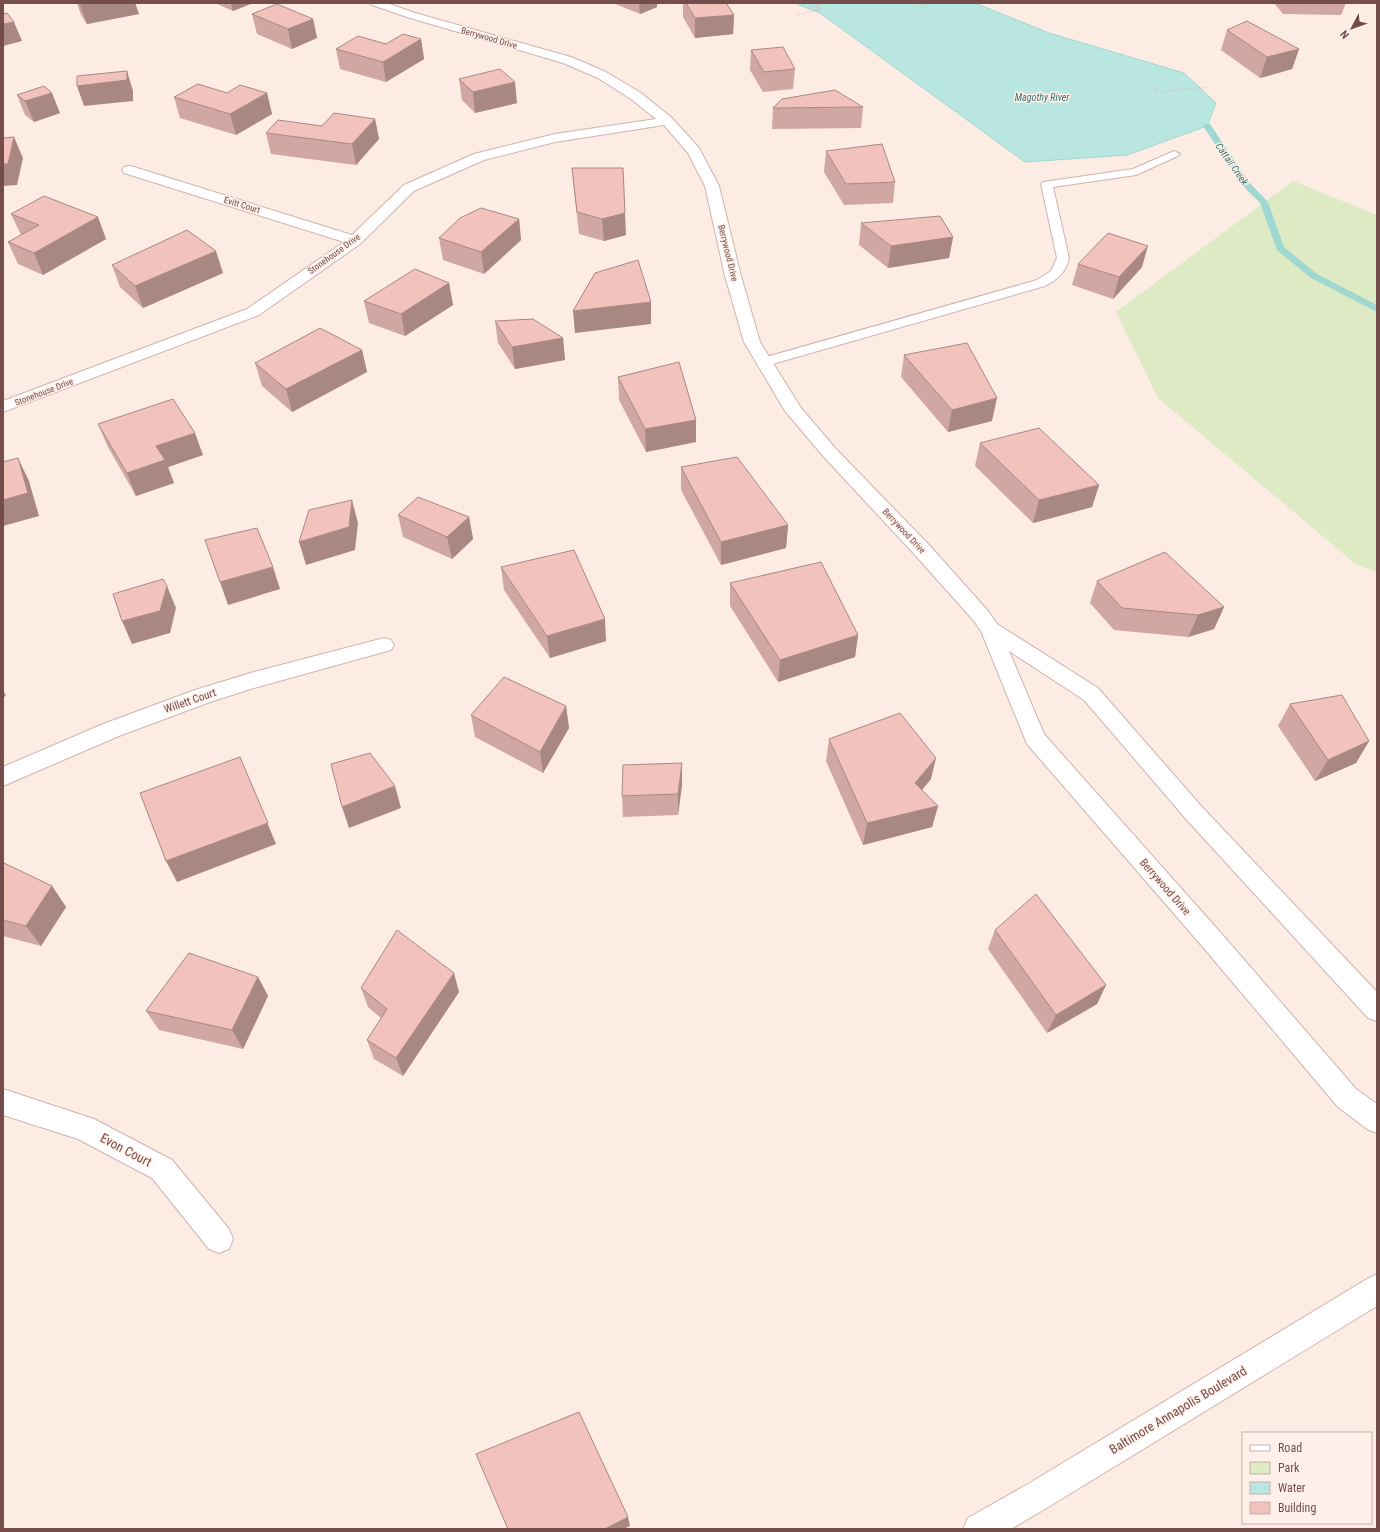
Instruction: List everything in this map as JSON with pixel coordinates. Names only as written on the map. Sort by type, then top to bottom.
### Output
[{"type":"street","name":"Berrywood Drive","points":[[376,3],[412,15],[567,60],[609,79],[636,96],[667,121],[694,150],[712,186],[733,276],[750,336],[764,362],[799,417],[830,453],[981,616],[990,629],[1035,738],[1347,1098],[1377,1120]]},
{"type":"street","name":"Stonehouse Drive","points":[[3,407],[253,312],[355,241],[409,188],[479,157],[554,138],[667,121]]},
{"type":"street","name":"Evitt Court","points":[[130,170],[355,241]]},
{"type":"street","name":"Berrywood Drive","points":[[990,629],[1091,694],[1194,813],[1377,1010]]},
{"type":"street","name":"Willett Court","points":[[3,777],[43,758],[178,704],[384,644]]},
{"type":"street","name":"Evon Court","points":[[3,1102],[84,1128],[162,1169],[219,1239]]},
{"type":"street","name":"Baltimore Annapolis Boulevard","points":[[979,1529],[1039,1495],[1377,1289]]},
{"type":"lane","points":[[764,362],[1041,282],[1054,276],[1061,268],[1063,258],[1047,184],[1136,172],[1174,154]]},
{"type":"path","points":[[797,15],[820,9],[813,5],[822,3]]},
{"type":"path","points":[[918,6],[927,3]]},
{"type":"path","points":[[1151,85],[1158,92],[1209,87]]},
{"type":"green space","points":[[1293,181],[1377,215],[1377,572],[1357,565],[1158,398],[1116,312]]},
{"type":"water","name":"Magothy River","points":[[794,3],[975,3],[1049,33],[1184,73],[1216,103],[1207,126],[1127,155],[1025,162],[820,13]]},
{"type":"building","points":[[686,3],[726,3],[734,15],[695,18]]},
{"type":"building","points":[[277,4],[313,19],[288,29],[252,14]]},
{"type":"building","points":[[7,13],[14,22],[3,24],[3,14]]},
{"type":"building","points":[[1247,21],[1299,49],[1267,57],[1227,30]]},
{"type":"building","points":[[403,34],[421,39],[383,62],[336,49],[358,36],[386,44]]},
{"type":"building","points":[[783,47],[795,69],[764,72],[751,50]]},
{"type":"building","points":[[500,69],[515,82],[473,92],[459,79]]},
{"type":"building","points":[[127,71],[127,80],[77,86],[77,76]]},
{"type":"building","points":[[198,84],[227,93],[240,85],[267,93],[230,114],[174,97]]},
{"type":"building","points":[[44,86],[52,93],[25,101],[17,95]]},
{"type":"building","points":[[835,90],[863,107],[773,108],[782,99]]},
{"type":"building","points":[[334,113],[375,119],[352,144],[266,133],[278,120],[322,126]]},
{"type":"building","points":[[14,137],[8,164],[3,164],[3,138]]},
{"type":"building","points":[[882,144],[895,182],[846,184],[826,151]]},
{"type":"building","points":[[572,168],[623,168],[625,213],[602,219],[577,212]]},
{"type":"building","points":[[44,196],[98,217],[34,253],[8,242],[39,225],[11,214]]},
{"type":"building","points":[[481,208],[519,219],[481,252],[439,238],[460,218]]},
{"type":"building","points":[[940,216],[953,237],[891,246],[861,223]]},
{"type":"building","points":[[187,230],[216,251],[135,286],[112,265]]},
{"type":"building","points":[[1108,233],[1148,246],[1119,277],[1078,264]]},
{"type":"building","points":[[638,260],[651,302],[573,311],[595,273]]},
{"type":"building","points":[[415,269],[449,283],[401,314],[364,301]]},
{"type":"building","points":[[533,319],[563,338],[512,347],[495,321]]},
{"type":"building","points":[[320,328],[362,350],[286,389],[255,363]]},
{"type":"building","points":[[967,343],[997,398],[952,410],[904,355]]},
{"type":"building","points":[[679,362],[696,420],[645,429],[618,377]]},
{"type":"building","points":[[173,399],[195,433],[156,446],[165,460],[127,473],[98,424]]},
{"type":"building","points":[[1039,428],[1099,485],[1039,500],[980,443]]},
{"type":"building","points":[[737,457],[788,525],[721,542],[681,467]]},
{"type":"building","points":[[18,458],[28,493],[3,500],[3,462]]},
{"type":"building","points":[[418,497],[469,517],[447,537],[398,515]]},
{"type":"building","points":[[352,500],[349,527],[299,542],[309,510]]},
{"type":"building","points":[[257,528],[273,567],[220,582],[205,540]]},
{"type":"building","points":[[574,550],[605,619],[547,636],[501,567]]},
{"type":"building","points":[[1165,552],[1224,607],[1198,615],[1122,608],[1097,581]]},
{"type":"building","points":[[821,562],[858,635],[780,660],[730,583]]},
{"type":"building","points":[[163,579],[167,586],[160,611],[122,621],[113,594]]},
{"type":"building","points":[[504,677],[566,706],[540,752],[471,715]]},
{"type":"building","points":[[1342,695],[1369,741],[1328,760],[1290,704]]},
{"type":"building","points":[[900,713],[936,758],[915,783],[938,806],[867,823],[829,739]]},
{"type":"building","points":[[370,753],[395,786],[342,807],[331,764]]},
{"type":"building","points":[[240,757],[268,823],[166,861],[140,793]]},
{"type":"building","points":[[682,763],[678,794],[622,796],[623,765]]},
{"type":"building","points":[[4,863],[52,886],[26,926],[3,920]]},
{"type":"building","points":[[1036,894],[1106,985],[1056,1015],[995,930]]},
{"type":"building","points":[[397,930],[454,973],[396,1058],[367,1040],[387,1009],[361,988]]},
{"type":"building","points":[[189,953],[258,977],[232,1030],[146,1011]]},
{"type":"building","points":[[579,1412],[628,1517],[605,1529],[508,1529],[476,1454]]},
{"type":"waterway","name":"Cattail Creek","points":[[1207,126],[1246,184],[1264,202],[1280,248],[1314,276],[1377,309]]}]
